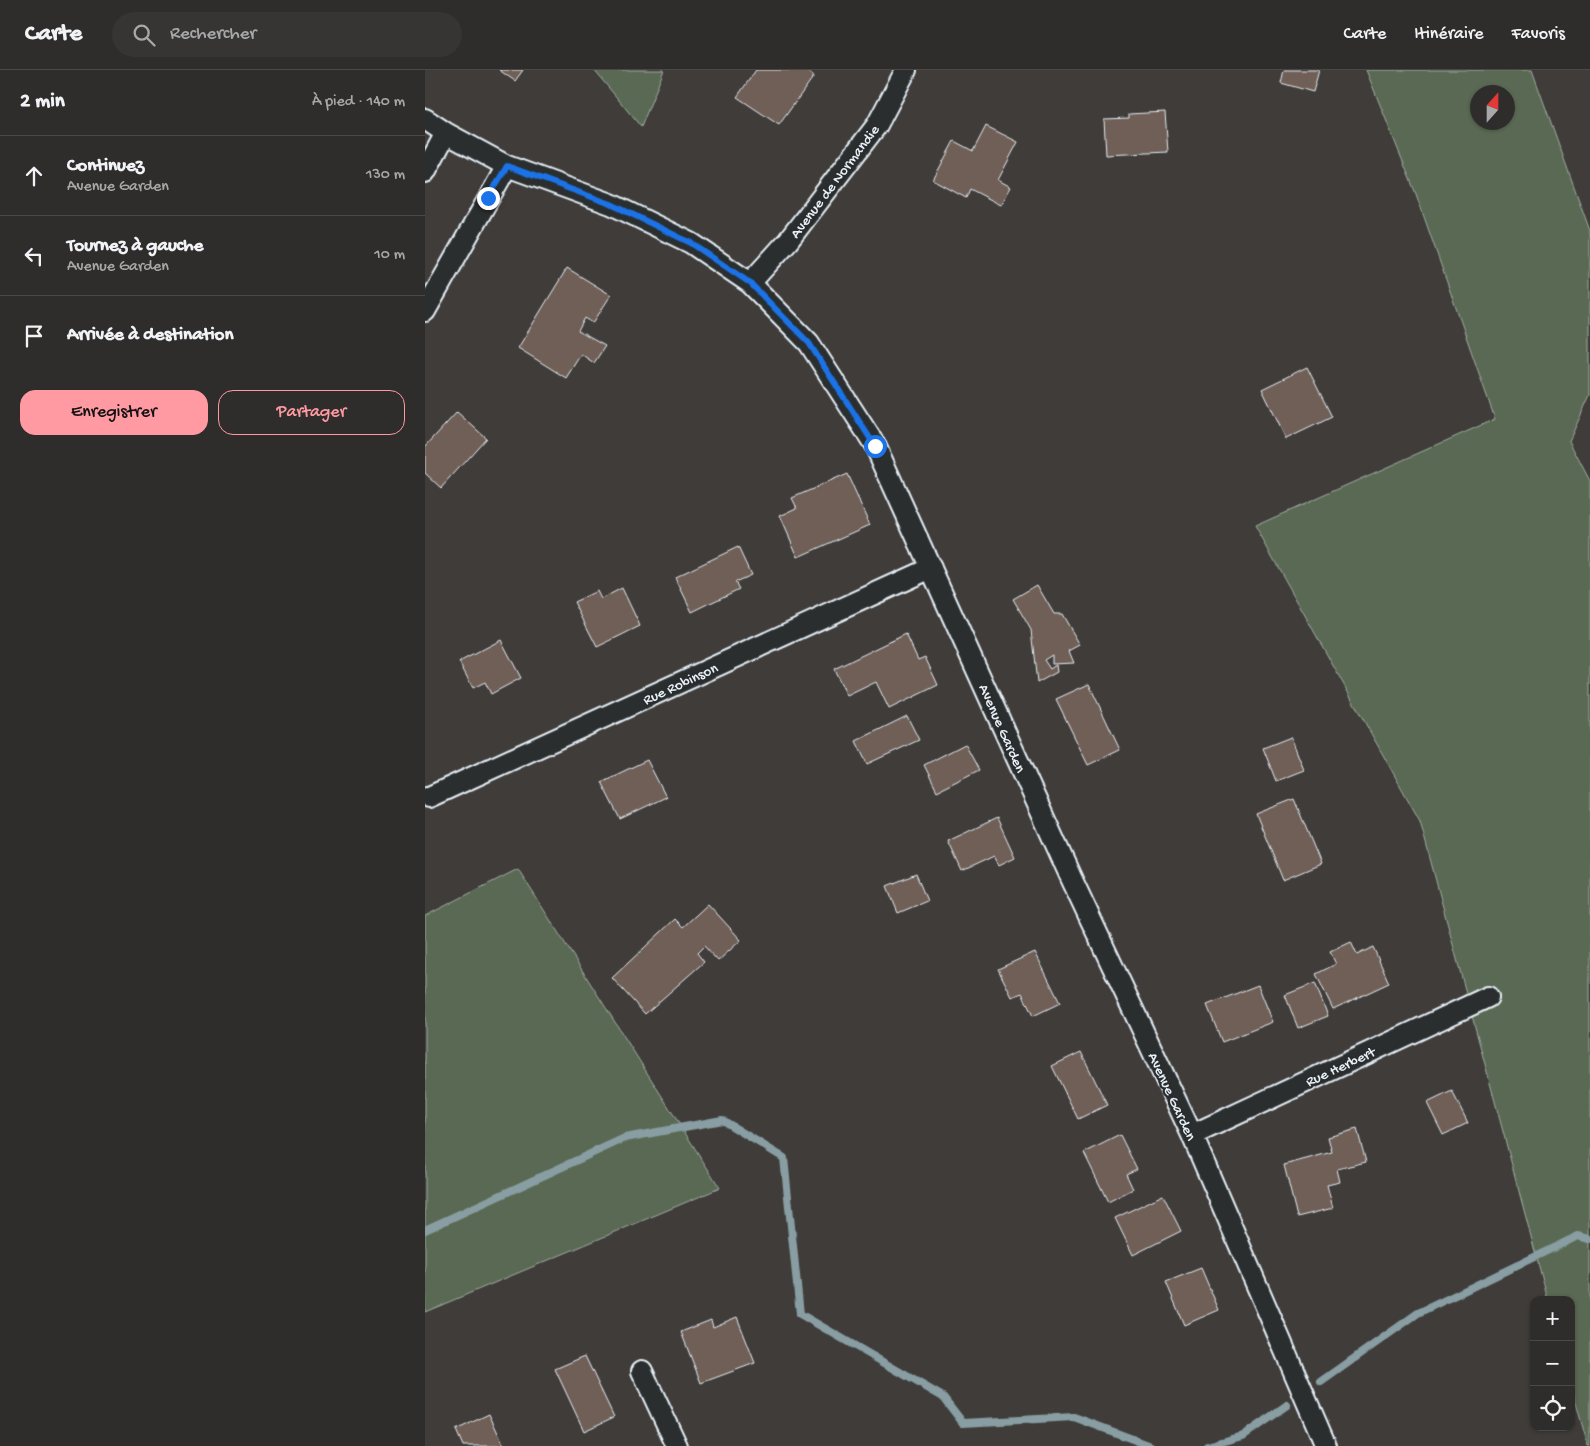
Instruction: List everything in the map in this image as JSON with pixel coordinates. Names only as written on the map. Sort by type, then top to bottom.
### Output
[{"type":"street","name":"Avenue de Normandie","points":[[750,283],[789,241],[877,125],[906,70]]},
{"type":"street","name":"Avenue Garden","points":[[425,119],[446,133],[507,166],[611,204],[691,243],[750,283],[809,343],[875,446],[1069,873],[1192,1135],[1327,1446]]},
{"type":"street","points":[[425,172],[446,133]]},
{"type":"street","points":[[425,311],[507,166]]},
{"type":"street","name":"Rue Robinson","points":[[429,797],[931,568]]},
{"type":"street","name":"Rue Herbert","points":[[1192,1135],[1488,997]]},
{"type":"street","points":[[642,1372],[677,1446]]},
{"type":"green space","points":[[594,70],[664,70],[641,127]]},
{"type":"green space","points":[[1366,70],[1532,70],[1590,231],[1590,395],[1569,441],[1590,481],[1590,1446],[1588,1446],[1575,1399],[1575,1296],[1547,1296],[1420,821],[1255,526],[1495,419],[1416,194]]},
{"type":"green space","points":[[518,869],[720,1188],[425,1312],[425,916]]},
{"type":"building","points":[[499,70],[523,70],[515,81]]},
{"type":"building","points":[[756,70],[807,70],[814,76],[779,125],[737,97]]},
{"type":"building","points":[[1284,70],[1319,70],[1313,92],[1281,83]]},
{"type":"building","points":[[1165,112],[1168,152],[1106,155],[1104,119],[1129,118],[1129,114]]},
{"type":"building","points":[[986,126],[1018,142],[998,180],[1011,187],[1001,205],[970,189],[966,198],[933,180],[954,141],[973,151]]},
{"type":"building","points":[[567,268],[611,295],[593,323],[585,318],[578,331],[605,346],[594,363],[581,354],[566,378],[518,348]]},
{"type":"building","points":[[1307,367],[1332,417],[1286,439],[1262,389]]},
{"type":"building","points":[[457,412],[486,438],[441,488],[425,473],[425,447]]},
{"type":"building","points":[[847,474],[870,525],[798,557],[780,516],[797,508],[792,498]]},
{"type":"building","points":[[738,547],[751,575],[735,582],[739,589],[692,612],[675,577]]},
{"type":"building","points":[[1037,585],[1054,614],[1062,614],[1080,645],[1069,651],[1074,663],[1052,664],[1052,655],[1044,660],[1050,669],[1056,665],[1057,672],[1037,683],[1031,630],[1013,599]]},
{"type":"building","points":[[622,588],[640,626],[597,647],[574,602],[597,591],[601,599]]},
{"type":"building","points":[[906,634],[918,660],[925,657],[938,685],[889,709],[876,682],[847,696],[834,669]]},
{"type":"building","points":[[501,640],[521,678],[491,694],[485,682],[473,688],[459,662]]},
{"type":"building","points":[[1089,684],[1120,750],[1088,765],[1056,699]]},
{"type":"building","points":[[907,716],[919,740],[867,764],[856,741]]},
{"type":"building","points":[[1291,737],[1304,770],[1276,781],[1263,748]]},
{"type":"building","points":[[965,744],[979,770],[937,791],[924,765]]},
{"type":"building","points":[[647,760],[666,797],[620,819],[601,782]]},
{"type":"building","points":[[1294,799],[1321,864],[1283,880],[1256,814]]},
{"type":"building","points":[[997,818],[1015,857],[999,865],[994,856],[962,871],[948,841]]},
{"type":"building","points":[[916,874],[927,901],[898,913],[887,886]]},
{"type":"building","points":[[708,904],[741,940],[718,961],[704,946],[697,953],[704,962],[645,1014],[612,978],[675,919],[683,927]]},
{"type":"building","points":[[1351,942],[1357,955],[1373,947],[1389,983],[1333,1009],[1316,974],[1336,964],[1330,952]]},
{"type":"building","points":[[1035,952],[1060,1003],[1033,1016],[1022,993],[1012,997],[998,969]]},
{"type":"building","points":[[1315,983],[1328,1016],[1298,1028],[1285,995]]},
{"type":"building","points":[[1258,985],[1273,1022],[1222,1042],[1207,1005]]},
{"type":"building","points":[[1081,1052],[1107,1105],[1078,1119],[1052,1066]]},
{"type":"building","points":[[1452,1091],[1468,1123],[1443,1135],[1427,1103]]},
{"type":"building","points":[[1357,1129],[1366,1162],[1337,1169],[1340,1182],[1327,1185],[1333,1208],[1297,1217],[1284,1165],[1332,1152],[1328,1137]]},
{"type":"building","points":[[1120,1135],[1137,1169],[1126,1174],[1133,1189],[1108,1202],[1084,1153]]},
{"type":"building","points":[[1163,1195],[1181,1231],[1133,1255],[1115,1218]]},
{"type":"building","points":[[1201,1268],[1219,1310],[1184,1325],[1166,1282]]},
{"type":"building","points":[[737,1317],[755,1363],[701,1383],[681,1332],[711,1320],[713,1327]]},
{"type":"building","points":[[585,1356],[614,1417],[584,1431],[555,1369]]},
{"type":"building","points":[[489,1414],[504,1446],[463,1446],[456,1430]]},
{"type":"waterway","points":[[425,1230],[625,1138],[722,1120],[784,1158],[800,1314],[943,1397],[963,1423],[1074,1417],[1151,1446]]},
{"type":"waterway","points":[[1321,1382],[1418,1313],[1578,1236],[1590,1239]]},
{"type":"waterway","points":[[1207,1446],[1243,1436],[1287,1405]]},
{"type":"route","points":[[488,198],[507,166],[611,204],[691,243],[750,283],[809,343],[875,446]]}]
